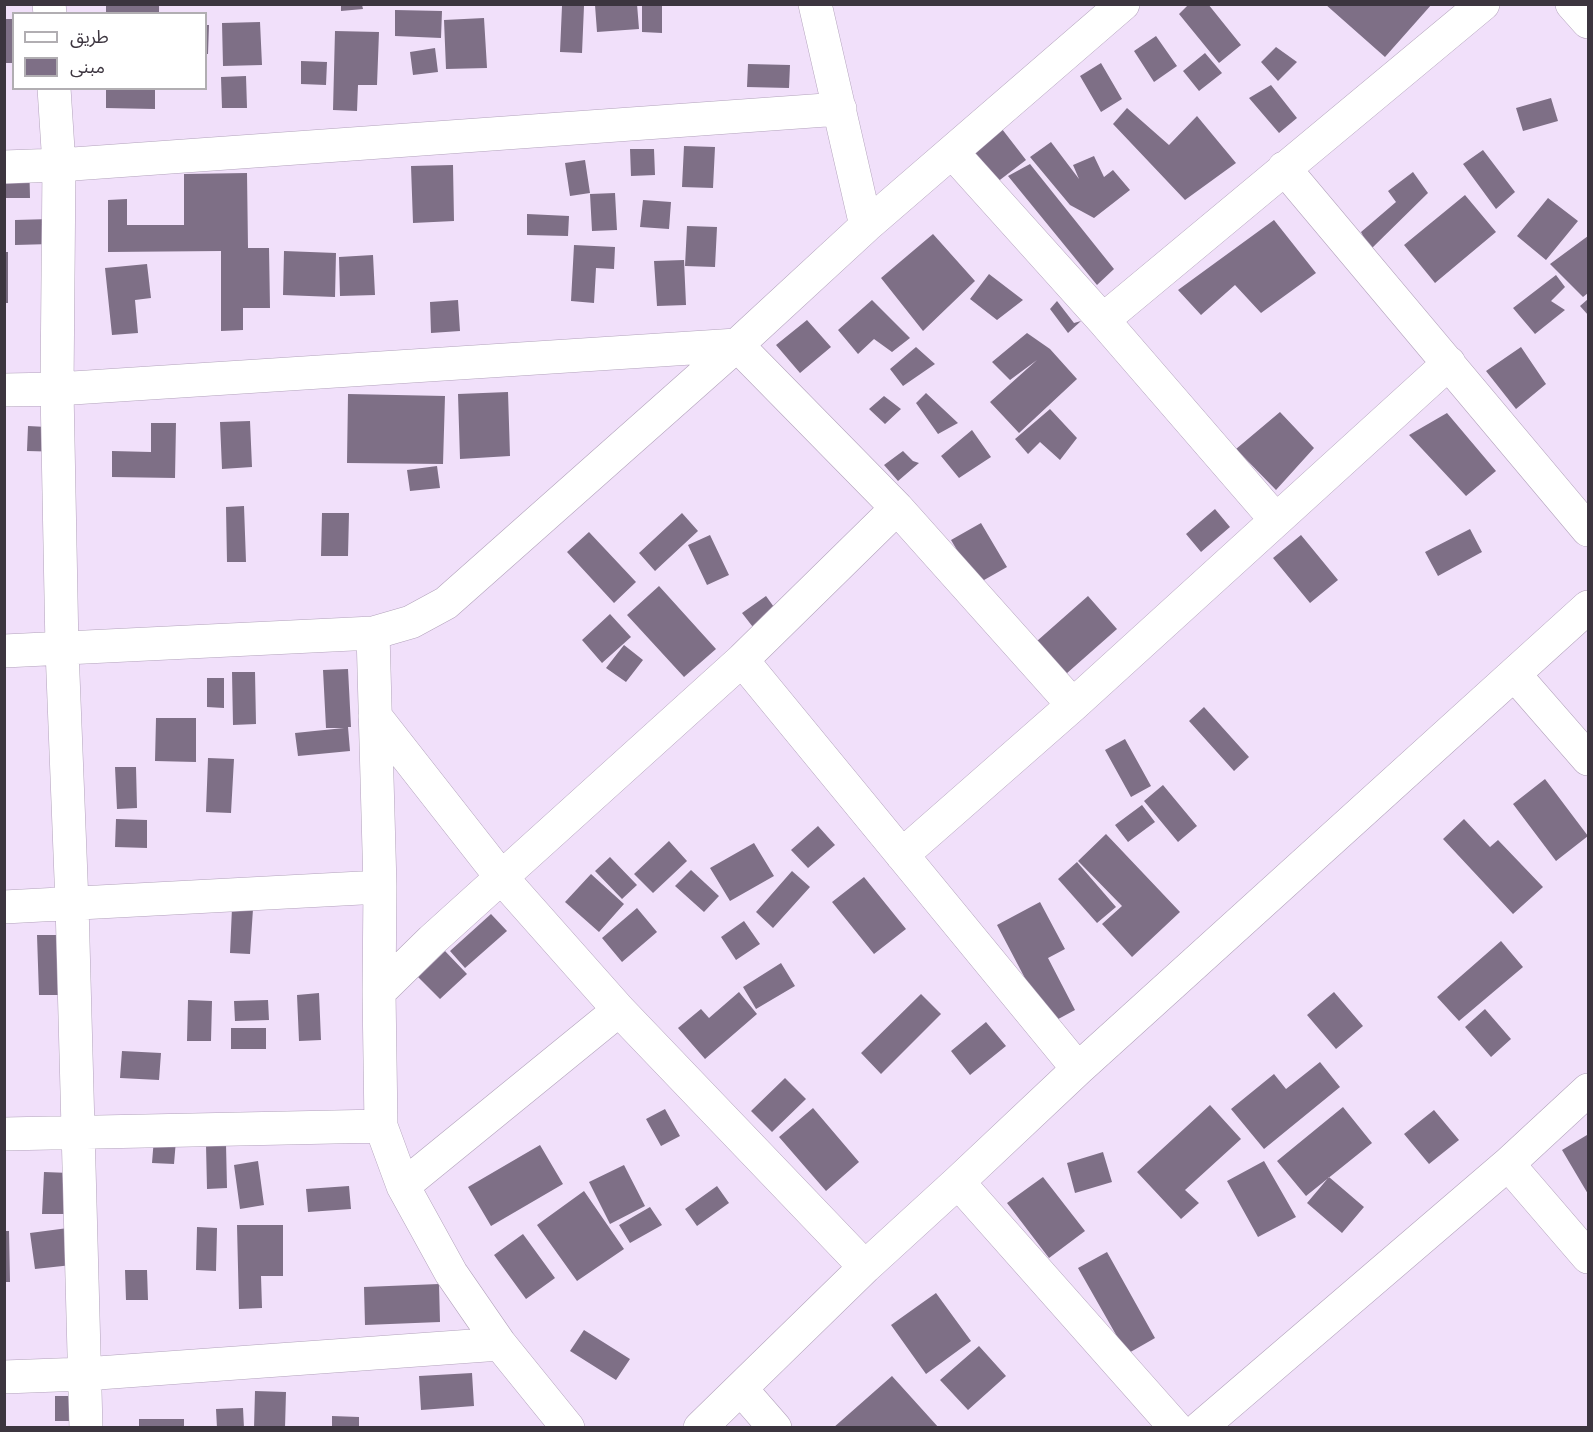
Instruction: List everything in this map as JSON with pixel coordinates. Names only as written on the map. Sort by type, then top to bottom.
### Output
[{"type":"street","points":[[815,4],[866,226]]},
{"type":"street","points":[[4,651],[373,633],[411,622],[446,603],[737,345],[866,226],[1123,4]]},
{"type":"street","points":[[1103,320],[1482,4]]},
{"type":"street","points":[[54,90],[59,165],[57,389],[62,649],[72,904],[86,1428]]},
{"type":"street","points":[[4,167],[59,165],[840,109]]},
{"type":"street","points":[[952,152],[1103,320],[1276,520]]},
{"type":"street","points":[[1284,168],[1588,530]]},
{"type":"street","points":[[4,390],[57,389],[737,345],[897,508],[1073,705]]},
{"type":"street","points":[[902,855],[1073,705],[1449,363]]},
{"type":"street","points":[[379,992],[432,940],[742,660],[897,508]]},
{"type":"street","points":[[700,1428],[865,1267],[1078,1069],[1588,607]]},
{"type":"street","points":[[373,633],[380,887],[381,1126],[403,1186],[451,1273],[500,1344],[568,1428]]},
{"type":"street","points":[[742,660],[1078,1069]]},
{"type":"street","points":[[1514,674],[1588,759]]},
{"type":"street","points":[[375,716],[502,878],[619,1010],[865,1267]]},
{"type":"street","points":[[4,907],[380,887]]},
{"type":"street","points":[[403,1186],[619,1010]]},
{"type":"street","points":[[1200,1428],[1508,1164],[1588,1090]]},
{"type":"street","points":[[4,1134],[381,1126]]},
{"type":"street","points":[[1508,1164],[1588,1257]]},
{"type":"street","points":[[958,1182],[1176,1428]]},
{"type":"street","points":[[4,1377],[84,1374],[500,1344]]},
{"type":"street","points":[[741,1389],[775,1428]]},
{"type":"building","points":[[106,4],[159,4],[159,12],[106,12]]},
{"type":"building","points":[[637,4],[639,29],[597,32],[595,5]]},
{"type":"building","points":[[642,4],[662,4],[662,33],[642,32]]},
{"type":"building","points":[[1189,4],[1208,4],[1241,45],[1219,63],[1179,14]]},
{"type":"building","points":[[1325,4],[1432,4],[1385,57]]},
{"type":"building","points":[[341,5],[362,5],[363,9],[341,11]]},
{"type":"building","points":[[562,6],[584,6],[582,53],[560,52]]},
{"type":"building","points":[[395,10],[442,11],[441,38],[395,36]]},
{"type":"building","points":[[484,18],[487,68],[446,69],[444,20]]},
{"type":"building","points":[[4,19],[12,19],[12,63],[4,63]]},
{"type":"building","points":[[260,22],[262,65],[223,66],[222,23]]},
{"type":"building","points":[[207,25],[209,25],[208,54]]},
{"type":"building","points":[[335,31],[379,32],[377,85],[358,85],[357,111],[333,110]]},
{"type":"building","points":[[1156,36],[1177,66],[1154,82],[1134,51]]},
{"type":"building","points":[[1276,47],[1297,62],[1278,81],[1261,62]]},
{"type":"building","points":[[435,48],[438,72],[413,75],[410,52]]},
{"type":"building","points":[[1205,53],[1222,73],[1199,91],[1183,71]]},
{"type":"building","points":[[301,61],[327,62],[326,85],[301,84]]},
{"type":"building","points":[[1101,63],[1122,99],[1101,112],[1080,76]]},
{"type":"building","points":[[748,64],[790,65],[789,88],[747,87]]},
{"type":"building","points":[[246,76],[247,108],[222,108],[221,77]]},
{"type":"building","points":[[1271,85],[1297,118],[1279,133],[1249,98]]},
{"type":"building","points":[[106,90],[155,90],[155,109],[106,108]]},
{"type":"building","points":[[1551,98],[1558,121],[1523,131],[1516,108]]},
{"type":"building","points":[[1127,108],[1169,145],[1197,116],[1236,163],[1185,200],[1113,124]]},
{"type":"building","points":[[1002,129],[1026,160],[992,186],[968,155]]},
{"type":"building","points":[[1051,142],[1079,179],[1073,165],[1094,156],[1104,177],[1113,170],[1130,190],[1094,218],[1070,205],[1030,157]]},
{"type":"building","points":[[684,146],[715,147],[713,188],[682,187]]},
{"type":"building","points":[[630,149],[654,149],[655,175],[631,176]]},
{"type":"building","points":[[1483,150],[1515,192],[1496,209],[1463,164]]},
{"type":"building","points":[[29,156],[30,198],[5,198],[5,157]]},
{"type":"building","points":[[585,160],[590,193],[570,196],[565,163]]},
{"type":"building","points":[[1030,164],[1114,269],[1097,285],[1008,176]]},
{"type":"building","points":[[453,165],[454,221],[413,223],[411,166]]},
{"type":"building","points":[[1413,172],[1428,193],[1370,250],[1361,232],[1396,202],[1388,191]]},
{"type":"building","points":[[247,173],[248,248],[269,248],[270,308],[243,308],[243,330],[221,331],[221,251],[108,252],[108,200],[127,199],[127,225],[184,225],[184,174]]},
{"type":"building","points":[[615,193],[617,230],[592,231],[590,194]]},
{"type":"building","points":[[1465,195],[1496,232],[1435,283],[1404,245]]},
{"type":"building","points":[[1548,198],[1578,221],[1546,260],[1517,236]]},
{"type":"building","points":[[643,200],[671,202],[669,229],[640,227]]},
{"type":"building","points":[[527,214],[569,216],[568,236],[527,235]]},
{"type":"building","points":[[50,219],[51,244],[15,245],[15,220]]},
{"type":"building","points":[[1274,220],[1316,273],[1261,313],[1235,285],[1201,315],[1178,290]]},
{"type":"building","points":[[687,226],[717,227],[715,267],[685,266]]},
{"type":"building","points":[[933,234],[975,281],[923,331],[881,278]]},
{"type":"building","points":[[1588,236],[1588,293],[1583,297],[1550,264]]},
{"type":"building","points":[[574,245],[615,247],[614,269],[596,268],[594,303],[571,301]]},
{"type":"building","points":[[284,251],[336,253],[335,297],[283,295]]},
{"type":"building","points":[[4,252],[8,252],[8,303],[4,303]]},
{"type":"building","points":[[373,255],[375,295],[340,296],[339,257]]},
{"type":"building","points":[[684,260],[686,305],[657,306],[654,261]]},
{"type":"building","points":[[147,264],[151,298],[135,300],[138,333],[112,335],[105,268]]},
{"type":"building","points":[[989,274],[1023,300],[997,320],[970,299]]},
{"type":"building","points":[[1556,275],[1565,287],[1551,301],[1565,310],[1535,334],[1513,308]]},
{"type":"building","points":[[1588,299],[1588,315],[1580,306]]},
{"type":"building","points":[[458,300],[460,331],[431,333],[430,302]]},
{"type":"building","points":[[872,300],[910,338],[892,352],[874,339],[858,354],[838,330]]},
{"type":"building","points":[[1057,301],[1074,323],[1081,321],[1068,333],[1050,309]]},
{"type":"building","points":[[807,320],[831,347],[800,373],[776,345]]},
{"type":"building","points":[[1027,333],[1050,349],[1077,379],[1019,433],[990,402],[1037,360],[1010,380],[992,362]]},
{"type":"building","points":[[916,347],[935,364],[903,386],[890,369]]},
{"type":"building","points":[[1521,347],[1546,384],[1516,409],[1486,371]]},
{"type":"building","points":[[508,392],[510,456],[460,459],[458,394]]},
{"type":"building","points":[[926,393],[958,423],[938,434],[916,403]]},
{"type":"building","points":[[348,394],[445,396],[443,464],[347,463]]},
{"type":"building","points":[[884,396],[901,409],[885,424],[869,409]]},
{"type":"building","points":[[1050,409],[1077,438],[1060,460],[1040,442],[1028,454],[1015,439]]},
{"type":"building","points":[[1280,412],[1314,448],[1276,490],[1236,449]]},
{"type":"building","points":[[1447,413],[1496,471],[1466,496],[1409,435]]},
{"type":"building","points":[[250,421],[252,467],[222,469],[220,422]]},
{"type":"building","points":[[151,423],[176,423],[175,478],[112,477],[112,451],[151,452]]},
{"type":"building","points":[[28,426],[65,428],[65,452],[27,451]]},
{"type":"building","points":[[972,430],[991,457],[959,478],[941,456]]},
{"type":"building","points":[[903,451],[913,461],[919,463],[898,481],[884,465]]},
{"type":"building","points":[[437,466],[440,488],[410,491],[407,470]]},
{"type":"building","points":[[244,506],[246,562],[227,562],[226,507]]},
{"type":"building","points":[[1215,509],[1230,527],[1201,552],[1186,534]]},
{"type":"building","points":[[322,513],[349,513],[348,556],[321,556]]},
{"type":"building","points":[[682,513],[698,531],[655,571],[639,553]]},
{"type":"building","points":[[981,523],[1007,567],[977,584],[951,540]]},
{"type":"building","points":[[1470,529],[1482,552],[1438,576],[1425,552]]},
{"type":"building","points":[[589,532],[636,582],[614,603],[567,552]]},
{"type":"building","points":[[710,535],[729,575],[707,585],[688,545]]},
{"type":"building","points":[[1301,535],[1338,580],[1310,603],[1273,558]]},
{"type":"building","points":[[659,586],[716,649],[684,677],[627,615]]},
{"type":"building","points":[[766,596],[779,614],[756,631],[742,613]]},
{"type":"building","points":[[1088,596],[1117,629],[1066,674],[1037,641]]},
{"type":"building","points":[[610,614],[631,637],[602,663],[582,640]]},
{"type":"building","points":[[624,645],[643,660],[626,682],[606,668]]},
{"type":"building","points":[[348,669],[350,751],[298,756],[295,733],[344,728],[326,728],[323,670]]},
{"type":"building","points":[[232,672],[255,672],[256,724],[233,725]]},
{"type":"building","points":[[207,678],[224,678],[224,708],[207,707]]},
{"type":"building","points":[[1204,707],[1249,757],[1234,771],[1189,721]]},
{"type":"building","points":[[156,718],[196,718],[196,762],[155,761]]},
{"type":"building","points":[[1125,739],[1151,786],[1131,797],[1105,750]]},
{"type":"building","points":[[208,758],[234,759],[231,813],[206,812]]},
{"type":"building","points":[[115,767],[136,767],[137,808],[117,809]]},
{"type":"building","points":[[1545,779],[1588,836],[1556,861],[1513,804]]},
{"type":"building","points":[[1163,785],[1197,826],[1178,842],[1144,801]]},
{"type":"building","points":[[1142,805],[1155,822],[1128,842],[1115,825]]},
{"type":"building","points":[[116,819],[147,820],[147,848],[115,847]]},
{"type":"building","points":[[1464,819],[1490,847],[1498,840],[1543,887],[1513,914],[1443,839]]},
{"type":"building","points":[[818,826],[835,845],[808,868],[791,850]]},
{"type":"building","points":[[1106,834],[1180,912],[1132,957],[1102,924],[1122,906],[1078,861]]},
{"type":"building","points":[[669,841],[687,861],[653,893],[634,874]]},
{"type":"building","points":[[754,843],[774,876],[730,901],[710,868]]},
{"type":"building","points":[[610,857],[637,885],[622,899],[595,871]]},
{"type":"building","points":[[1077,862],[1116,907],[1097,923],[1058,879]]},
{"type":"building","points":[[691,870],[719,896],[704,912],[675,886]]},
{"type":"building","points":[[792,871],[810,887],[773,928],[756,912]]},
{"type":"building","points":[[591,874],[624,904],[599,932],[565,902]]},
{"type":"building","points":[[864,877],[906,929],[874,954],[832,902]]},
{"type":"building","points":[[1040,902],[1065,949],[1048,958],[1075,1010],[1049,1024],[997,925]]},
{"type":"building","points":[[232,908],[253,909],[250,954],[230,953]]},
{"type":"building","points":[[637,908],[657,932],[622,962],[602,938]]},
{"type":"building","points":[[491,914],[507,931],[465,968],[450,951]]},
{"type":"building","points":[[744,921],[760,944],[736,960],[721,937]]},
{"type":"building","points":[[37,935],[59,935],[61,995],[39,995]]},
{"type":"building","points":[[1501,941],[1523,967],[1459,1021],[1437,997]]},
{"type":"building","points":[[445,951],[467,974],[440,999],[418,977]]},
{"type":"building","points":[[781,963],[795,986],[756,1009],[743,987]]},
{"type":"building","points":[[739,992],[757,1014],[705,1059],[678,1028],[701,1009],[709,1018]]},
{"type":"building","points":[[1334,992],[1363,1026],[1336,1049],[1307,1015]]},
{"type":"building","points":[[319,993],[321,1040],[299,1041],[297,995]]},
{"type":"building","points":[[921,994],[941,1014],[881,1074],[861,1053]]},
{"type":"building","points":[[188,1000],[212,1001],[211,1041],[187,1041]]},
{"type":"building","points":[[268,1000],[269,1020],[235,1021],[234,1001]]},
{"type":"building","points":[[1485,1009],[1511,1039],[1491,1057],[1465,1027]]},
{"type":"building","points":[[986,1022],[1006,1046],[970,1075],[951,1051]]},
{"type":"building","points":[[231,1028],[266,1028],[266,1049],[231,1049]]},
{"type":"building","points":[[122,1051],[161,1053],[159,1080],[120,1078]]},
{"type":"building","points":[[1320,1062],[1340,1087],[1264,1149],[1231,1109],[1274,1074],[1286,1089]]},
{"type":"building","points":[[785,1078],[806,1099],[772,1132],[751,1111]]},
{"type":"building","points":[[1210,1105],[1241,1139],[1185,1190],[1199,1203],[1181,1219],[1137,1172]]},
{"type":"building","points":[[1343,1107],[1372,1143],[1306,1196],[1277,1161]]},
{"type":"building","points":[[813,1108],[859,1162],[826,1191],[779,1137]]},
{"type":"building","points":[[665,1109],[680,1136],[661,1146],[646,1119]]},
{"type":"building","points":[[1434,1110],[1459,1140],[1429,1164],[1404,1134]]},
{"type":"building","points":[[1587,1135],[1588,1137],[1588,1194],[1562,1150]]},
{"type":"building","points":[[154,1138],[176,1140],[174,1164],[152,1163]]},
{"type":"building","points":[[226,1144],[227,1188],[207,1189],[206,1145]]},
{"type":"building","points":[[540,1145],[563,1184],[491,1226],[468,1187]]},
{"type":"building","points":[[1103,1152],[1112,1182],[1075,1193],[1067,1163]]},
{"type":"building","points":[[258,1161],[264,1205],[240,1209],[234,1165]]},
{"type":"building","points":[[1264,1161],[1296,1217],[1258,1237],[1227,1181]]},
{"type":"building","points":[[624,1165],[645,1206],[610,1224],[589,1182]]},
{"type":"building","points":[[44,1172],[70,1173],[69,1214],[42,1214]]},
{"type":"building","points":[[1043,1177],[1085,1231],[1049,1258],[1007,1203]]},
{"type":"building","points":[[1329,1177],[1364,1207],[1342,1233],[1307,1203]]},
{"type":"building","points":[[349,1186],[351,1209],[308,1212],[306,1189]]},
{"type":"building","points":[[717,1186],[729,1203],[697,1226],[685,1209]]},
{"type":"building","points":[[584,1191],[624,1249],[577,1281],[537,1225]]},
{"type":"building","points":[[650,1207],[662,1225],[630,1243],[619,1225]]},
{"type":"building","points":[[237,1225],[283,1225],[283,1276],[261,1276],[262,1308],[239,1309]]},
{"type":"building","points":[[197,1227],[217,1228],[216,1271],[196,1270]]},
{"type":"building","points":[[68,1228],[72,1265],[35,1269],[30,1233]]},
{"type":"building","points":[[4,1231],[9,1231],[10,1282],[4,1282]]},
{"type":"building","points":[[523,1234],[555,1278],[526,1299],[494,1255]]},
{"type":"building","points":[[1107,1252],[1155,1338],[1127,1354],[1078,1268]]},
{"type":"building","points":[[125,1270],[147,1270],[148,1300],[126,1300]]},
{"type":"building","points":[[439,1284],[440,1322],[365,1325],[364,1287]]},
{"type":"building","points":[[936,1293],[971,1341],[926,1374],[891,1325]]},
{"type":"building","points":[[584,1330],[630,1359],[616,1380],[570,1351]]},
{"type":"building","points":[[979,1346],[1006,1376],[968,1410],[940,1380]]},
{"type":"building","points":[[472,1373],[474,1406],[421,1410],[419,1376]]},
{"type":"building","points":[[892,1376],[939,1428],[833,1428]]},
{"type":"building","points":[[255,1391],[286,1392],[285,1428],[254,1428]]},
{"type":"building","points":[[55,1396],[75,1396],[75,1421],[55,1421]]},
{"type":"building","points":[[243,1408],[244,1428],[217,1428],[216,1409]]},
{"type":"building","points":[[332,1416],[359,1417],[359,1428],[332,1428]]},
{"type":"building","points":[[139,1419],[184,1419],[184,1428],[139,1428]]}]
